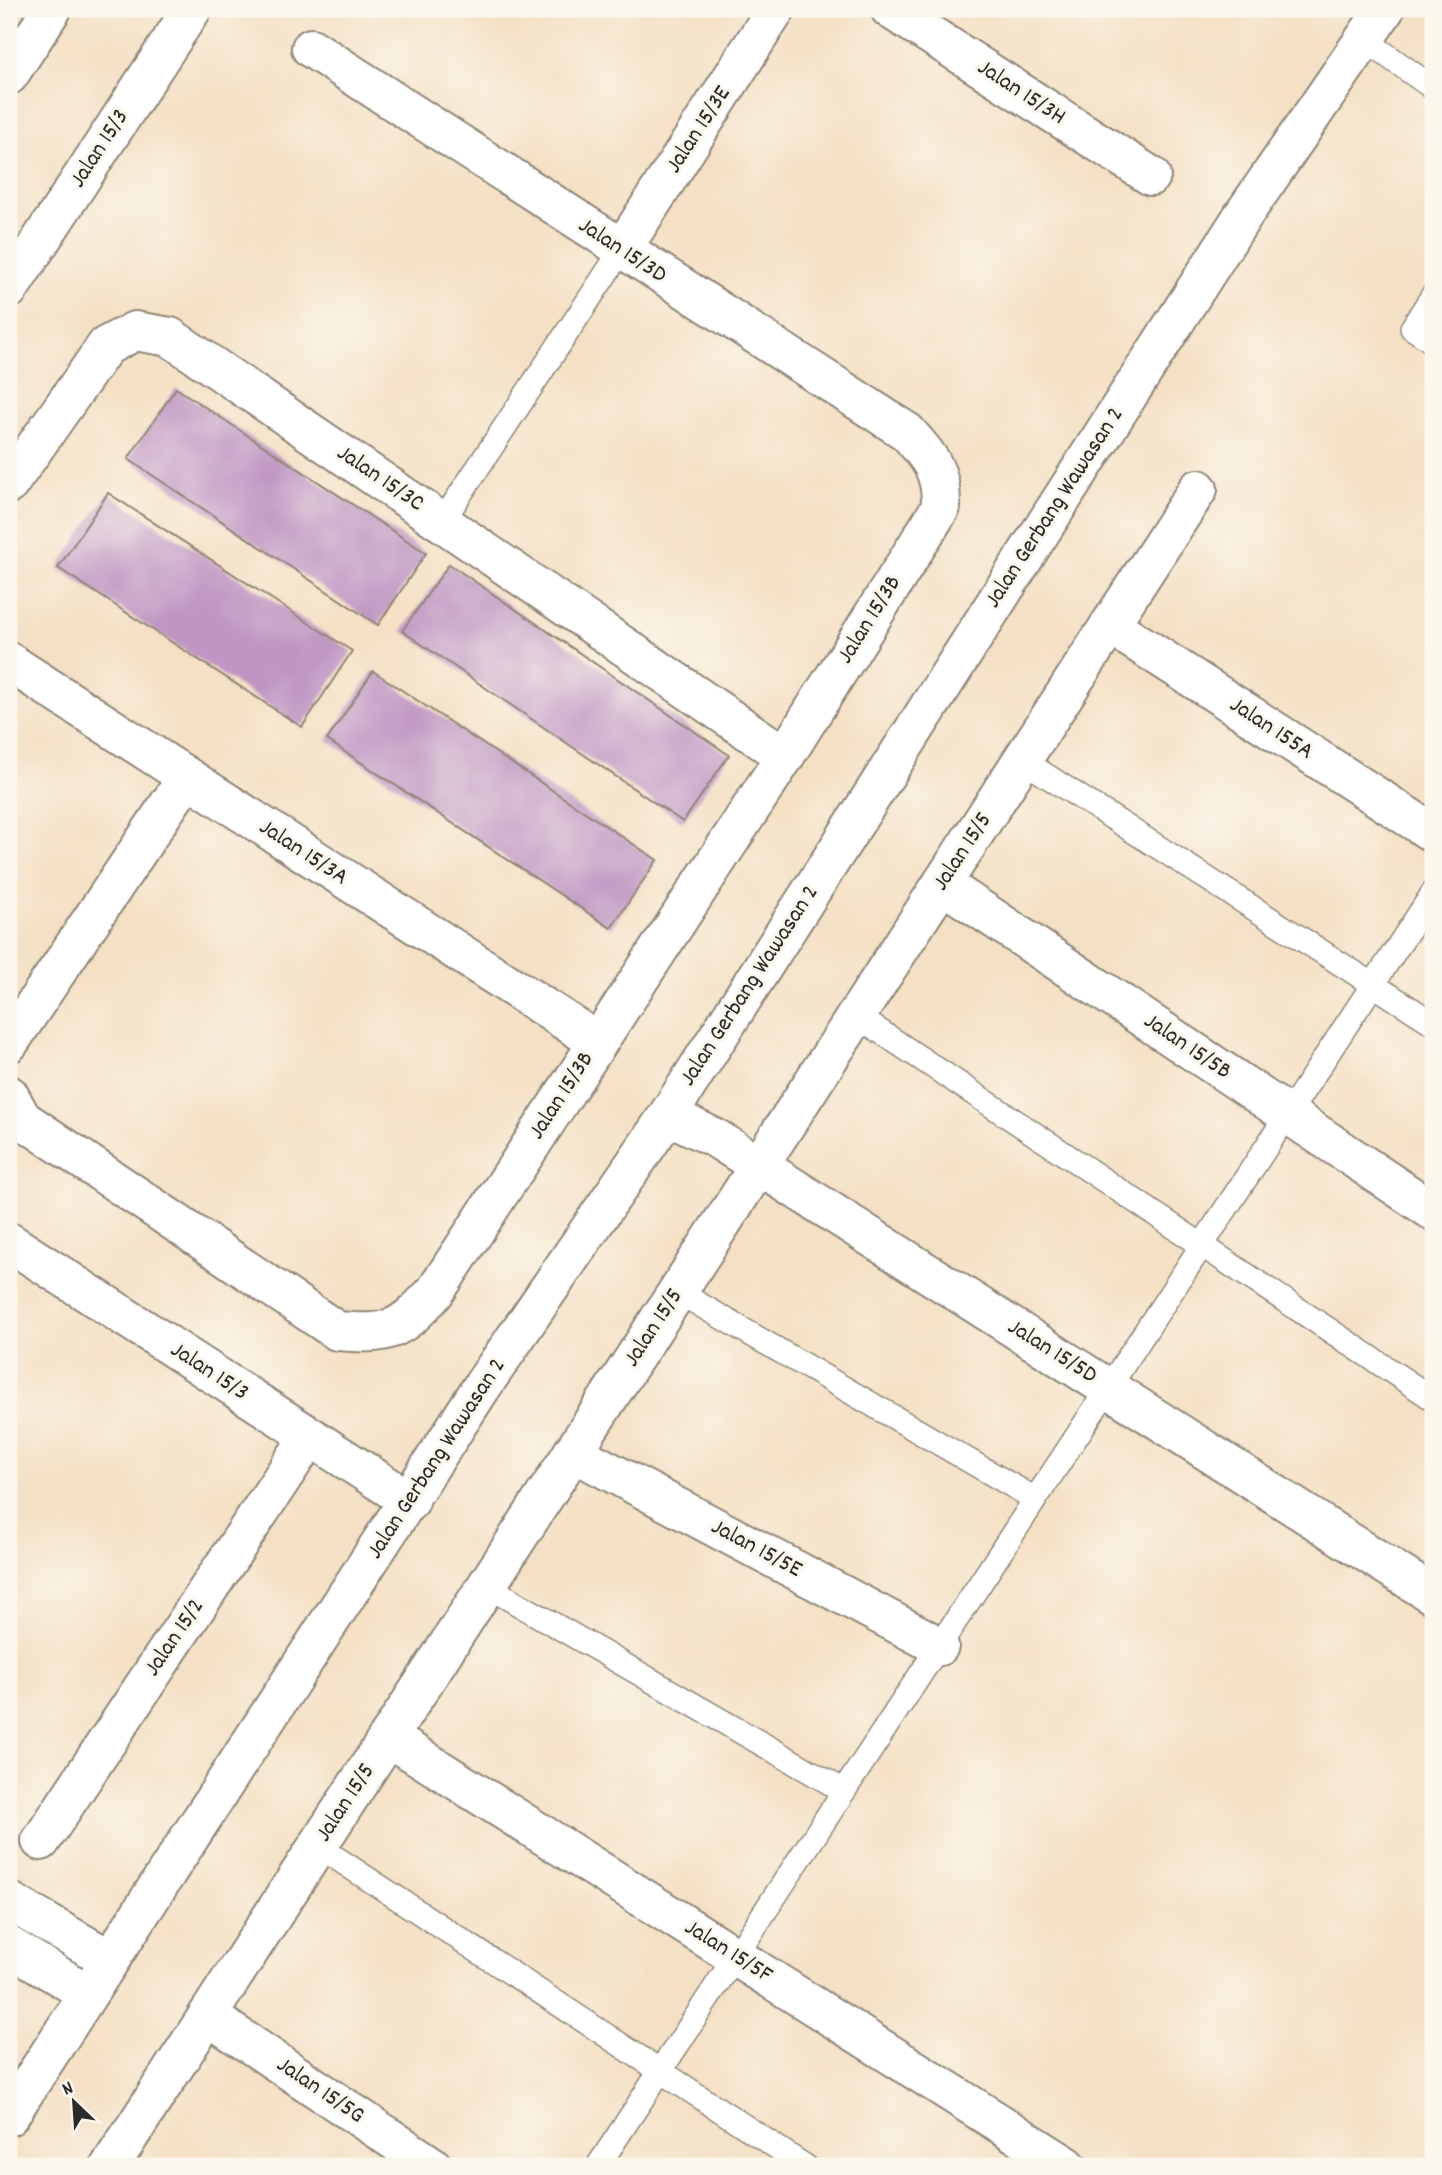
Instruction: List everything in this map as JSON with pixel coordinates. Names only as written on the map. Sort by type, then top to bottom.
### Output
[{"type":"street","points":[[9,75],[52,9]]},
{"type":"street","name":"Jalan 15/3","points":[[9,289],[192,9]]},
{"type":"street","name":"Jalan 15/3E","points":[[621,250],[776,9]]},
{"type":"street","name":"Jalan 15/3H","points":[[890,9],[1151,176]]},
{"type":"street","name":"Jalan Gerbang Wawasan 2","points":[[9,2116],[481,1388],[668,1115],[1242,216],[1374,24]]},
{"type":"street","name":"Jalan 15/3D","points":[[311,48],[907,432],[929,457]]},
{"type":"street","name":"Jalan 15/3C","points":[[9,484],[106,346],[135,331],[170,337],[785,756]]},
{"type":"street","name":"Jalan 15/3B","points":[[9,1095],[22,1119],[337,1331],[377,1334],[410,1319],[435,1292],[785,756],[941,506],[942,483],[929,457]]},
{"type":"street","name":"Jalan 15/5","points":[[123,2162],[208,2016],[1198,489]]},
{"type":"street","name":"Jalan 155A","points":[[1110,625],[1433,833]]},
{"type":"street","name":"Jalan 15/3A","points":[[9,662],[186,779],[598,1042]]},
{"type":"street","points":[[14,1033],[186,779]]},
{"type":"street","name":"Jalan 15/5B","points":[[942,884],[1433,1210]]},
{"type":"street","name":"Jalan 15/5D","points":[[668,1115],[717,1139],[1432,1592]]},
{"type":"street","name":"Jalan 15/3","points":[[9,1242],[410,1501]]},
{"type":"street","name":"Jalan 15/2","points":[[41,1840],[310,1436]]},
{"type":"street","name":"Jalan 15/5E","points":[[573,1452],[939,1646]]},
{"type":"street","name":"Jalan 15/5F","points":[[388,1737],[1058,2164]]},
{"type":"street","points":[[9,1902],[109,1959]]},
{"type":"street","points":[[9,1946],[88,1993]]},
{"type":"street","name":"Jalan 15/5G","points":[[208,2016],[432,2166]]},
{"type":"lane","points":[[1374,24],[1433,88]]},
{"type":"lane","points":[[442,522],[621,250]]},
{"type":"lane","points":[[1433,295],[1412,328],[1433,342]]},
{"type":"lane","points":[[1022,760],[1433,1023]]},
{"type":"lane","points":[[598,2166],[1433,893]]},
{"type":"lane","points":[[857,1016],[1433,1399]]},
{"type":"lane","points":[[678,1292],[1035,1499]]},
{"type":"lane","points":[[487,1586],[844,1791]]},
{"type":"lane","points":[[318,1846],[805,2166]]},
{"type":"building","points":[[176,388],[426,553],[378,625],[128,459]]},
{"type":"building","points":[[108,493],[352,651],[302,727],[58,568]]},
{"type":"building","points":[[449,564],[729,755],[683,822],[402,631]]},
{"type":"building","points":[[373,671],[657,860],[611,928],[327,740]]}]
